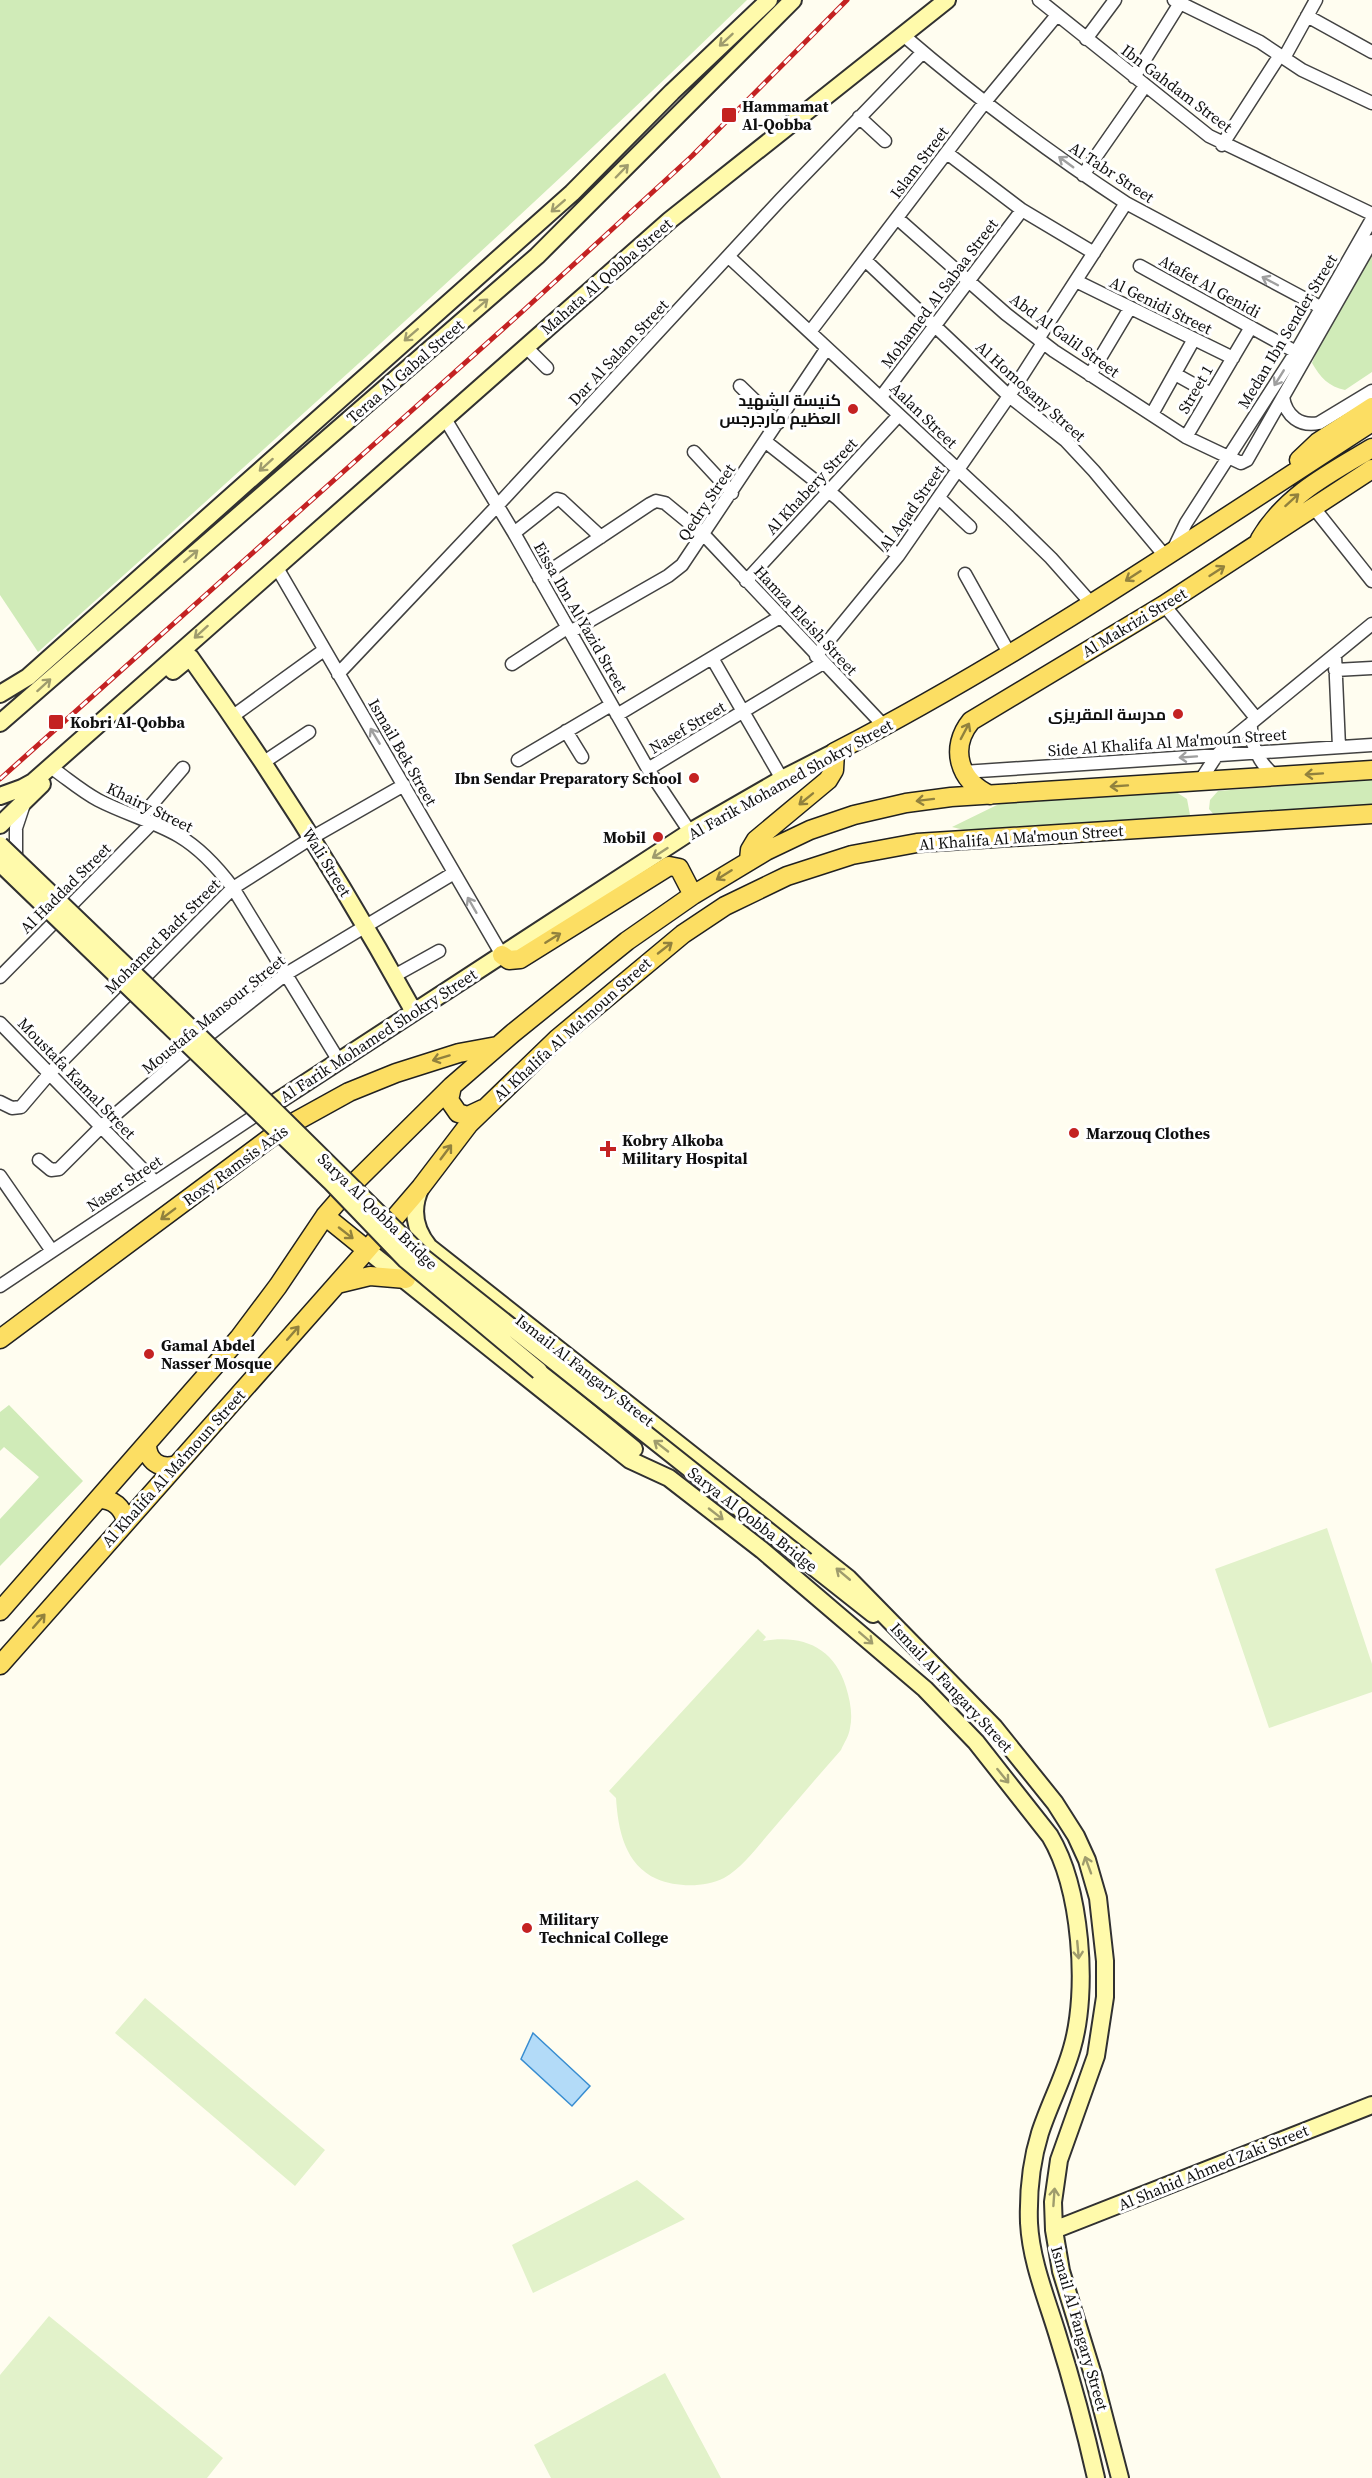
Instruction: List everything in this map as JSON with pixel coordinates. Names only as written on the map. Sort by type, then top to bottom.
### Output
[{"type":"main road","name":"Teraa Al Gabal Street","points":[[0,723],[106,619],[392,352],[572,193],[769,0]]},
{"type":"main road","name":"Teraa Al Gabal Street","points":[[0,694],[20,683],[106,619],[406,370],[537,256],[673,117],[793,0]]},
{"type":"main road","name":"Mahata Al Qobba Street","points":[[0,796],[33,782],[670,220],[946,0]]},
{"type":"main road","points":[[659,106],[673,117]]},
{"type":"main road","points":[[392,352],[406,370]]},
{"type":"main road","points":[[1288,477],[1299,460],[1313,446],[1372,407]]},
{"type":"main road","points":[[1288,477],[1372,422]]},
{"type":"main road","points":[[1256,545],[1272,521],[1296,496],[1372,448]]},
{"type":"main road","name":"Al Makrizi Street","points":[[963,772],[959,745],[965,728],[971,721],[1164,605],[1372,469]]},
{"type":"main road","name":"Al Farik Mohamed Shokry Street","points":[[267,1108],[690,832],[782,779],[885,727],[1091,603],[1288,477]]},
{"type":"main road","name":"Wali Street","points":[[56,771],[190,657],[233,716],[313,837],[366,925],[414,1012]]},
{"type":"main road","points":[[749,860],[750,850],[756,840],[828,780],[834,770],[835,752]]},
{"type":"main road","name":"Al Khalifa Al Ma'moun Street","points":[[0,1611],[244,1332],[325,1216],[352,1185],[452,1086],[604,958],[693,895],[749,860],[800,834],[854,814],[906,803],[990,795],[1372,770]]},
{"type":"main road","points":[[0,825],[56,771]]},
{"type":"main road","points":[[963,772],[974,786],[990,795]]},
{"type":"main road","name":"Al Khalifa Al Ma'moun Street","points":[[0,1665],[367,1250],[421,1187],[460,1134],[483,1109],[583,1016],[683,933],[725,906],[756,890],[819,864],[870,851],[917,843],[1372,814]]},
{"type":"main road","name":"Sarya Al Qobba Bridge","points":[[0,845],[200,1037],[424,1258],[851,1598],[898,1631]]},
{"type":"main road","name":"Sarya Al Qobba Bridge","points":[[8,862],[331,1182],[405,1259],[669,1478]]},
{"type":"main road","points":[[502,955],[509,960],[520,959],[669,866],[679,868],[693,895]]},
{"type":"main road","name":"Roxy Ramsis Axis","points":[[0,1339],[282,1130],[349,1092],[396,1073],[459,1053],[498,1046]]},
{"type":"main road","points":[[452,1086],[449,1100],[458,1113],[468,1116],[483,1109]]},
{"type":"main road","name":"Ismail Al Fangary Street","points":[[421,1187],[415,1207],[418,1228],[429,1247],[848,1578],[979,1711],[1055,1803],[1076,1836],[1095,1886],[1104,1961],[1102,2020],[1096,2056],[1059,2160],[1054,2195],[1054,2230],[1061,2271],[1094,2378],[1120,2478]]},
{"type":"main road","points":[[325,1216],[367,1250]]},
{"type":"main road","name":"Ismail Al Fangary Street","points":[[367,1250],[426,1294],[630,1460],[669,1478],[762,1550],[925,1689],[976,1742],[1043,1826],[1061,1857],[1069,1879],[1080,1970],[1079,2007],[1072,2050],[1040,2134],[1034,2158],[1030,2182],[1029,2224],[1038,2274],[1072,2384],[1096,2478]]},
{"type":"main road","points":[[426,1294],[425,1284],[430,1274],[438,1267],[449,1264]]},
{"type":"main road","points":[[335,1285],[370,1276],[406,1279]]},
{"type":"main road","points":[[596,1418],[611,1410],[616,1394]]},
{"type":"main road","points":[[147,1444],[147,1453],[155,1463],[163,1467],[176,1466]]},
{"type":"main road","points":[[99,1499],[117,1504],[126,1521]]},
{"type":"main road","name":"Al Shahid Ahmed Zaki Street","points":[[1054,2230],[1372,2104]]},
{"type":"street","name":"Ibn Gahdam Street","points":[[1039,0],[1194,126],[1222,145],[1372,214]]},
{"type":"street","points":[[1086,39],[1115,0]]},
{"type":"street","points":[[1222,145],[1282,57],[1316,0]]},
{"type":"street","points":[[1134,77],[1177,1],[1260,42],[1302,70],[1372,103]]},
{"type":"street","name":"Islam Street","points":[[810,332],[985,102],[1057,15]]},
{"type":"street","points":[[1307,16],[1372,52]]},
{"type":"street","name":"Al Tabr Street","points":[[903,34],[985,102],[1083,175],[1126,203],[1322,308]]},
{"type":"street","name":"Dar Al Salam Street","points":[[338,674],[923,51]]},
{"type":"street","points":[[1083,175],[1145,86]]},
{"type":"street","points":[[860,117],[885,141]]},
{"type":"street","points":[[947,153],[1022,210],[1094,253]]},
{"type":"street","name":"Al Aqad Street","points":[[743,712],[820,659],[898,556],[1009,396],[1076,281],[1126,203]]},
{"type":"street","name":"Mohamed Al Sabaa Street","points":[[881,397],[1022,210]]},
{"type":"street","name":"Abd Al Galil Street","points":[[897,218],[1040,341],[1186,437],[1229,458]]},
{"type":"street","name":"Medan Ibn Sender Street","points":[[1169,553],[1296,352],[1372,219]]},
{"type":"street","name":"Medan Ibn Sender Street","points":[[1229,458],[1237,462],[1247,460],[1372,241]]},
{"type":"street","name":"Aalan Street","points":[[729,257],[1051,558],[1091,603]]},
{"type":"street","name":"Al Homosany Street","points":[[865,260],[1009,396],[1065,440],[1169,553]]},
{"type":"street","name":"Atafet Al Genidi","points":[[1140,266],[1296,352]]},
{"type":"street","name":"Al Genidi Street","points":[[1076,281],[1233,358]]},
{"type":"street","points":[[1090,375],[1130,308]]},
{"type":"street","name":"Street 1","points":[[1186,437],[1251,327]]},
{"type":"street","points":[[1152,414],[1194,339]]},
{"type":"street","points":[[525,346],[547,368]]},
{"type":"street","name":"Qedry Street","points":[[512,664],[668,576],[682,565],[827,348]]},
{"type":"street","points":[[1175,374],[1211,394]]},
{"type":"street","points":[[740,386],[778,423]]},
{"type":"street","points":[[1283,397],[1286,409],[1293,418],[1303,423],[1314,424],[1372,391]]},
{"type":"street","name":"Al Khabery Street","points":[[746,580],[899,415]]},
{"type":"street","name":"Eissa Ibn Al Yazid Street","points":[[444,417],[514,533],[648,769],[690,832]]},
{"type":"street","points":[[766,442],[829,491],[898,556]]},
{"type":"street","points":[[694,452],[732,493]]},
{"type":"street","points":[[939,498],[970,527]]},
{"type":"street","points":[[514,533],[557,500],[561,500],[601,537],[539,578]]},
{"type":"street","name":"Hamza Eleish Street","points":[[601,537],[656,501],[665,503],[704,535],[885,727]]},
{"type":"street","points":[[1314,508],[1372,581]]},
{"type":"street","name":"Ismail Bek Street","points":[[276,566],[502,955]]},
{"type":"street","points":[[964,574],[1009,653]]},
{"type":"street","points":[[1164,605],[1254,721],[1251,738],[1256,753],[1264,766],[1275,776]]},
{"type":"street","points":[[518,760],[566,731],[614,710],[712,658],[780,617]]},
{"type":"street","points":[[1200,781],[1217,755],[1254,721],[1372,624]]},
{"type":"street","points":[[233,716],[324,650]]},
{"type":"street","points":[[1335,655],[1339,747]]},
{"type":"street","points":[[712,658],[782,779]]},
{"type":"street","points":[[1335,670],[1372,669]]},
{"type":"street","name":"Nasef Street","points":[[648,769],[743,712]]},
{"type":"street","points":[[566,731],[582,756]]},
{"type":"street","points":[[264,762],[309,732]]},
{"type":"street","name":"Side Al Khalifa Al Ma'moun Street","points":[[963,772],[1372,745]]},
{"type":"street","points":[[141,817],[183,768]]},
{"type":"street","name":"Khairy Street","points":[[56,771],[78,789],[100,801],[153,822],[201,852],[233,888],[339,1061]]},
{"type":"street","name":"Mohamed Badr Street","points":[[0,1102],[12,1108],[19,1108],[50,1073],[233,888],[313,837],[404,785]]},
{"type":"street","points":[[8,862],[16,828],[27,797]]},
{"type":"street","name":"Al Haddad Street","points":[[0,977],[153,822]]},
{"type":"street","points":[[0,850],[8,862],[66,910],[140,981],[267,1108]]},
{"type":"street","name":"Moustafa Mansour Street","points":[[39,1160],[51,1170],[57,1170],[102,1126],[201,1041],[286,974],[454,873]]},
{"type":"street","points":[[394,976],[439,951]]},
{"type":"street","name":"Moustafa Kamal Street","points":[[0,1023],[155,1182]]},
{"type":"street","name":"Naser Street","points":[[0,1286],[267,1108]]},
{"type":"street","points":[[2,1185],[52,1251]]},
{"type":"green space","points":[[0,0],[747,0],[484,248],[38,652],[0,595]]},
{"type":"green space","points":[[1372,246],[1372,372],[1345,390],[1326,381],[1312,363],[1326,329]]},
{"type":"green space","points":[[1372,779],[1372,805],[1215,816],[1209,809],[1210,800],[1218,791]]},
{"type":"green space","points":[[1176,792],[1187,799],[1190,815],[1182,821],[977,833],[952,827],[999,804]]},
{"type":"green space","points":[[9,1405],[83,1481],[0,1566],[0,1519],[39,1477],[4,1447],[0,1451],[0,1412]]},
{"type":"green space","points":[[1327,1528],[1372,1664],[1372,1692],[1269,1728],[1215,1569]]},
{"type":"green space","points":[[758,1629],[766,1637],[763,1641],[777,1639],[803,1642],[815,1646],[833,1662],[841,1673],[850,1702],[851,1718],[848,1737],[841,1750],[738,1868],[724,1878],[708,1884],[681,1885],[657,1879],[646,1873],[630,1856],[621,1834],[616,1798],[609,1791]]},
{"type":"green space","points":[[145,1998],[325,2150],[295,2186],[115,2033]]},
{"type":"green space","points":[[637,2180],[685,2219],[533,2293],[512,2245]]},
{"type":"green space","points":[[49,2316],[223,2458],[207,2478],[0,2478],[0,2375]]},
{"type":"green space","points":[[665,2373],[721,2478],[551,2478],[534,2445]]},
{"type":"water","points":[[533,2033],[590,2086],[572,2106],[521,2059]]},
{"type":"railway","points":[[0,779],[524,310],[692,156],[847,0]]},
{"type":"place","name":"Hammamat Al-Qobba","points":[[729,115]]},
{"type":"place","name":"كنيسة الشهيد العظيم مارجرجس","points":[[853,409]]},
{"type":"place","name":"مدرسة المقريزى","points":[[1178,714]]},
{"type":"place","name":"Kobri Al-Qobba","points":[[56,722]]},
{"type":"place","name":"Ibn Sendar Preparatory School","points":[[694,778]]},
{"type":"place","name":"Mobil","points":[[658,837]]},
{"type":"place","name":"Marzouq Clothes","points":[[1074,1133]]},
{"type":"place","name":"Kobry Alkoba Military Hospital","points":[[608,1149]]},
{"type":"place","name":"Gamal Abdel Nasser Mosque","points":[[149,1354]]},
{"type":"place","name":"Military Technical College","points":[[527,1928]]}]
